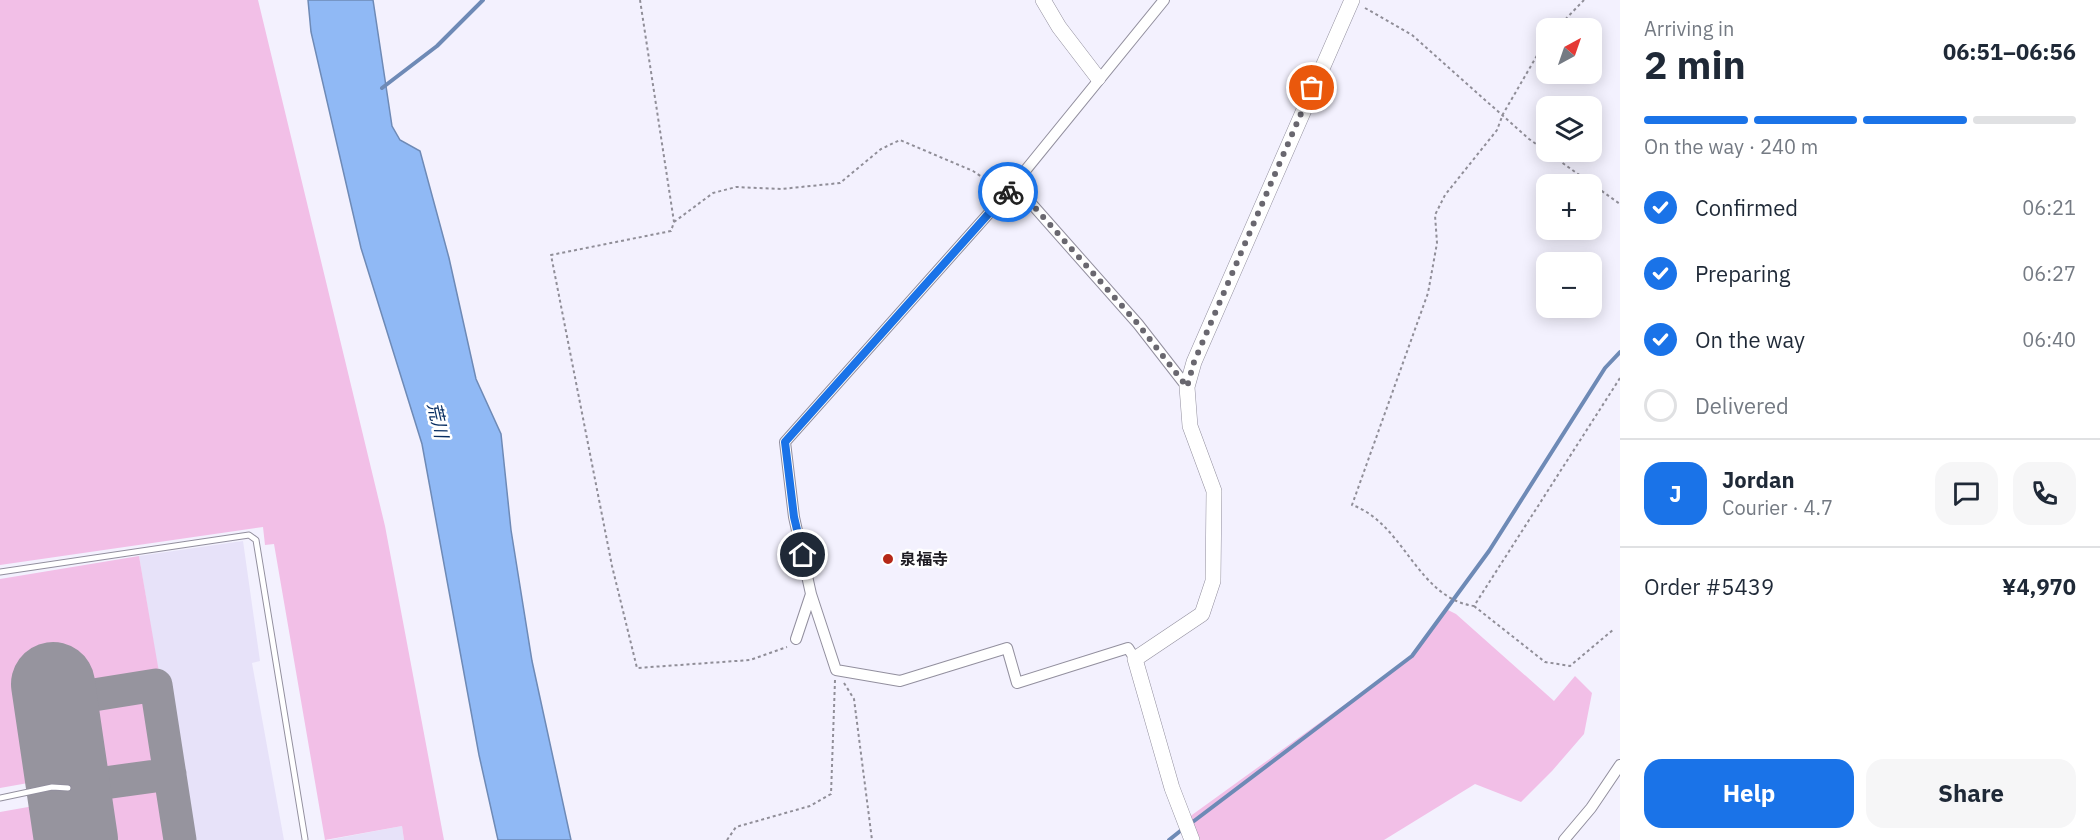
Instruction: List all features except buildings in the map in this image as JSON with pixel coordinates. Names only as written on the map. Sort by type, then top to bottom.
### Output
[{"type":"street","points":[[1043,0],[1059,27],[1098,78]]},
{"type":"street","points":[[1164,0],[1098,78],[1014,184],[785,442],[794,517],[811,594],[836,670],[900,681],[1007,648],[1017,683],[1128,648],[1135,659],[1172,788],[1192,840]]},
{"type":"street","points":[[1135,659],[1202,614],[1213,581],[1214,491],[1190,426],[1187,387],[1194,362],[1352,0]]},
{"type":"street","points":[[1014,184],[1138,324],[1187,387]]},
{"type":"street","points":[[796,639],[811,594]]},
{"type":"street","points":[[1564,840],[1591,808],[1620,765]]},
{"type":"lane","points":[[0,572],[249,536],[256,540],[305,839]]},
{"type":"lane","points":[[0,798],[52,788],[69,788]]},
{"type":"path","points":[[640,0],[674,222],[671,231],[551,255],[612,566],[637,668],[750,660],[786,649],[796,639]]},
{"type":"path","points":[[1352,0],[1412,35],[1529,139],[1620,204]]},
{"type":"path","points":[[1567,18],[1584,0]]},
{"type":"path","points":[[1536,57],[1503,114],[1497,130],[1445,195],[1435,215],[1437,243],[1428,293],[1352,505],[1363,509],[1391,534],[1432,585],[1460,604],[1474,606],[1545,662],[1570,666],[1614,628]]},
{"type":"path","points":[[674,222],[713,193],[736,188],[781,189],[840,183],[881,149],[900,140],[973,171],[1006,193]]},
{"type":"path","points":[[1474,606],[1620,378]]},
{"type":"path","points":[[727,840],[736,827],[810,806],[831,794],[836,670]]},
{"type":"path","points":[[836,670],[854,699],[872,840]]},
{"type":"shaded area","points":[[0,0],[258,0],[385,526],[444,840],[404,840],[402,826],[325,840],[274,544],[265,545],[263,527],[0,565]]},
{"type":"shaded area","points":[[243,541],[260,661],[252,663],[284,840],[186,840],[139,556]]},
{"type":"shaded area","points":[[139,556],[160,678],[78,688],[74,675],[25,685],[45,780],[0,788],[0,579]]},
{"type":"shaded area","points":[[1446,609],[1456,614],[1554,701],[1575,676],[1592,693],[1584,734],[1521,802],[1475,784],[1384,840],[1192,840],[1185,820],[1412,656]]},
{"type":"shaded area","points":[[147,695],[159,760],[92,771],[80,707]]},
{"type":"shaded area","points":[[161,786],[168,840],[101,840],[95,796]]},
{"type":"shaded area","points":[[45,804],[51,840],[0,840],[0,812]]},
{"type":"shaded area","points":[[402,826],[404,840],[328,840]]},
{"type":"water","name":"荒川","points":[[308,0],[373,0],[392,126],[400,140],[420,151],[449,258],[476,379],[501,434],[511,530],[532,661],[571,840],[498,840],[479,755],[422,444],[361,248],[311,32]]},
{"type":"waterway","points":[[382,88],[437,46],[483,0]]},
{"type":"waterway","points":[[1190,824],[1412,656],[1489,551],[1605,368],[1620,352]]},
{"type":"waterway","points":[[1169,840],[1184,828]]},
{"type":"taxiway","points":[[56,701],[156,685],[180,840]]},
{"type":"taxiway","points":[[68,788],[170,774]]},
{"type":"runway","points":[[53,684],[76,840]]},
{"type":"way so far","points":[[1008,192],[1014,184],[1138,324],[1187,387],[1194,362],[1312,88]]},
{"type":"place","name":"泉福寺","points":[[888,559]]},
{"type":"route","points":[[803,555],[794,517],[785,442],[1008,192]]}]
